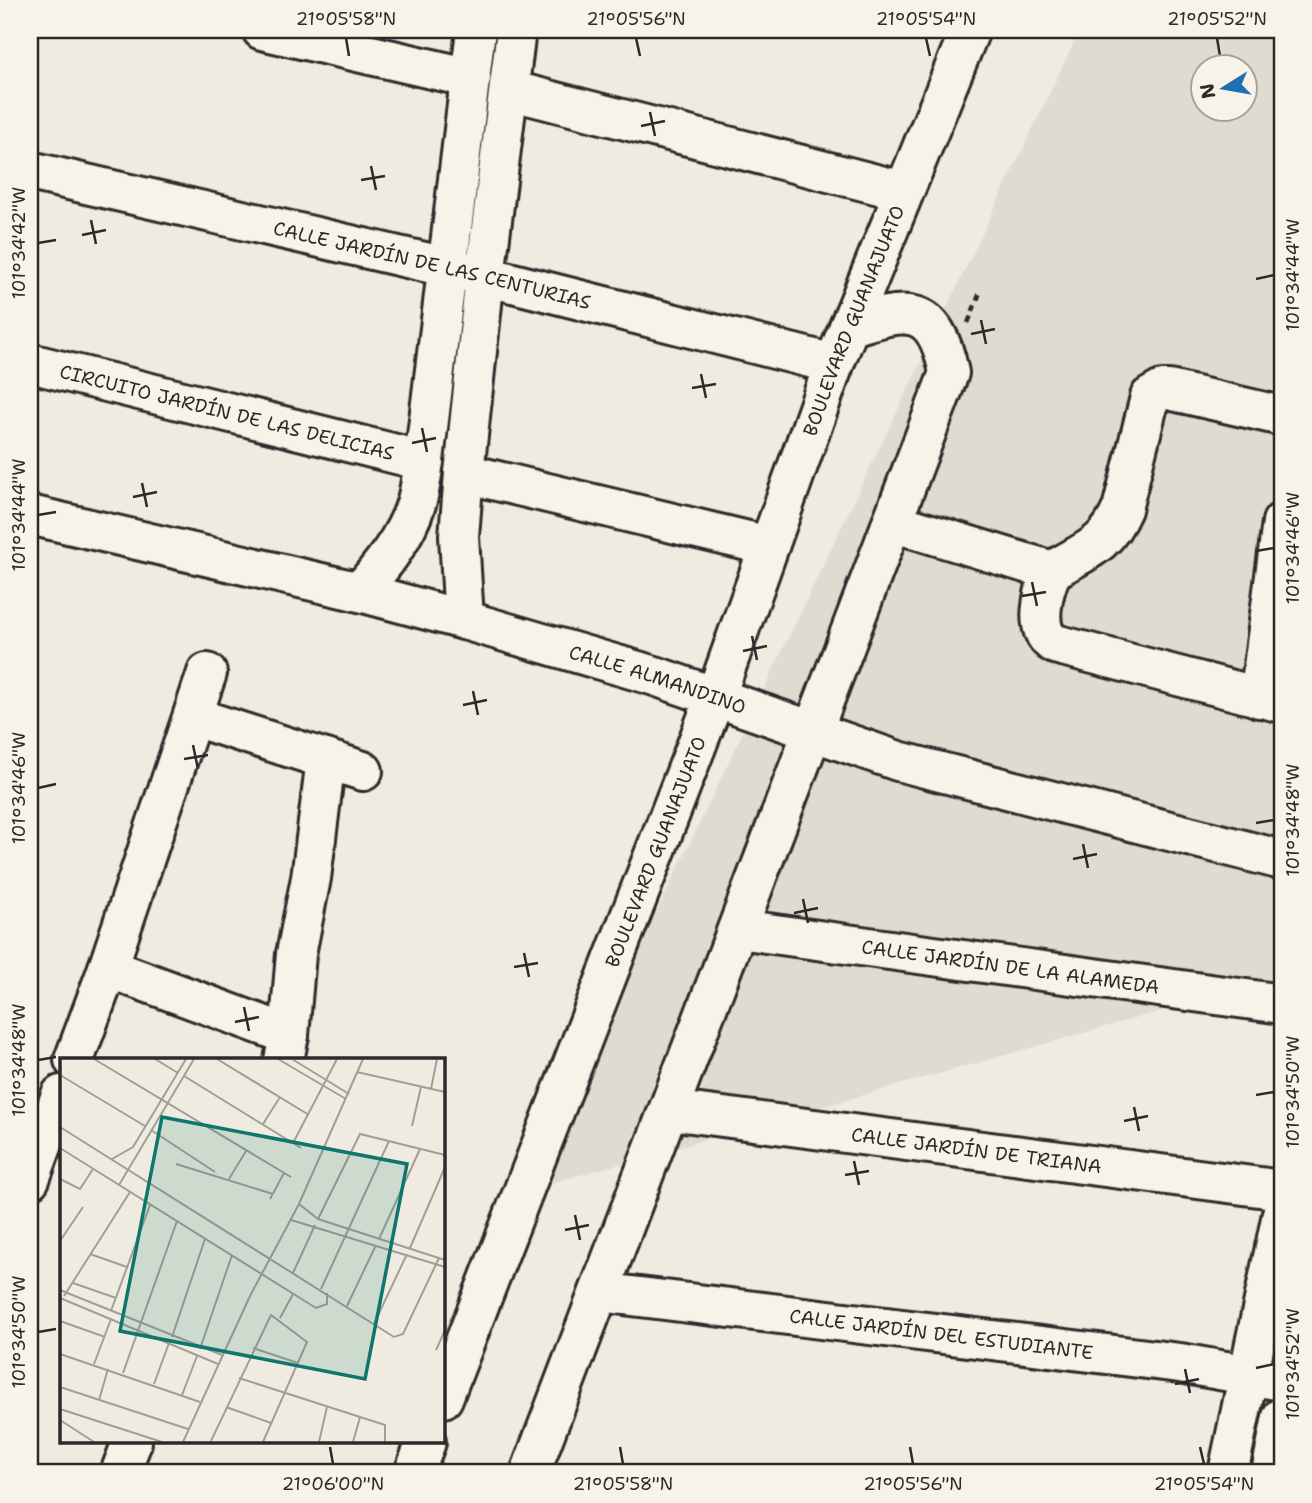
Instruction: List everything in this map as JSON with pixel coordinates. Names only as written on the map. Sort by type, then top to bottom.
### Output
[{"type":"street","points":[[262,30],[471,78]]},
{"type":"street","points":[[360,592],[386,561],[416,504],[424,461],[476,30]]},
{"type":"street","points":[[464,621],[459,536],[464,473],[485,276],[516,30]]},
{"type":"street","name":"BOULEVARD GUANAJUATO","points":[[444,1395],[715,698],[834,364],[970,30]]},
{"type":"street","points":[[509,90],[903,191]]},
{"type":"street","name":"CALLE JARDÍN DE LAS CENTURIAS","points":[[30,170],[485,276],[834,364]]},
{"type":"street","points":[[537,1472],[599,1292],[949,373],[940,340],[929,325],[914,315],[897,313],[849,327]]},
{"type":"street","name":"CIRCUITO JARDÍN DE LAS DELICIAS","points":[[30,363],[424,461]]},
{"type":"street","points":[[1282,416],[1169,390],[1150,397],[1116,524],[1097,545],[1052,571],[1041,617],[1042,630],[1048,640],[1065,647],[1271,700],[1282,522]]},
{"type":"street","points":[[464,473],[769,547]]},
{"type":"street","points":[[416,504],[461,518]]},
{"type":"street","name":"CALLE ALMANDINO","points":[[30,514],[360,592],[620,665],[898,761],[1282,860]]},
{"type":"street","points":[[892,523],[1052,571]]},
{"type":"street","points":[[75,1058],[108,968],[207,673]]},
{"type":"street","points":[[194,717],[363,771]]},
{"type":"street","points":[[108,968],[287,1048],[296,954],[310,878],[326,760]]},
{"type":"street","name":"CALLE JARDÍN DE LA ALAMEDA","points":[[738,929],[1282,1004]]},
{"type":"street","points":[[30,1180],[60,1098]]},
{"type":"street","name":"CALLE JARDÍN DE TRIANA","points":[[669,1110],[1282,1189]]},
{"type":"street","points":[[1228,1473],[1265,1378],[1282,1214]]},
{"type":"street","name":"CALLE JARDÍN DEL ESTUDIANTE","points":[[599,1292],[1167,1362],[1265,1378]]},
{"type":"street","points":[[1271,1473],[1282,1417]]},
{"type":"street","points":[[120,1473],[131,1444]]},
{"type":"street","points":[[414,1473],[425,1444]]},
{"type":"shaded area","points":[[1080,30],[1282,30],[1282,977],[523,1191]]}]
